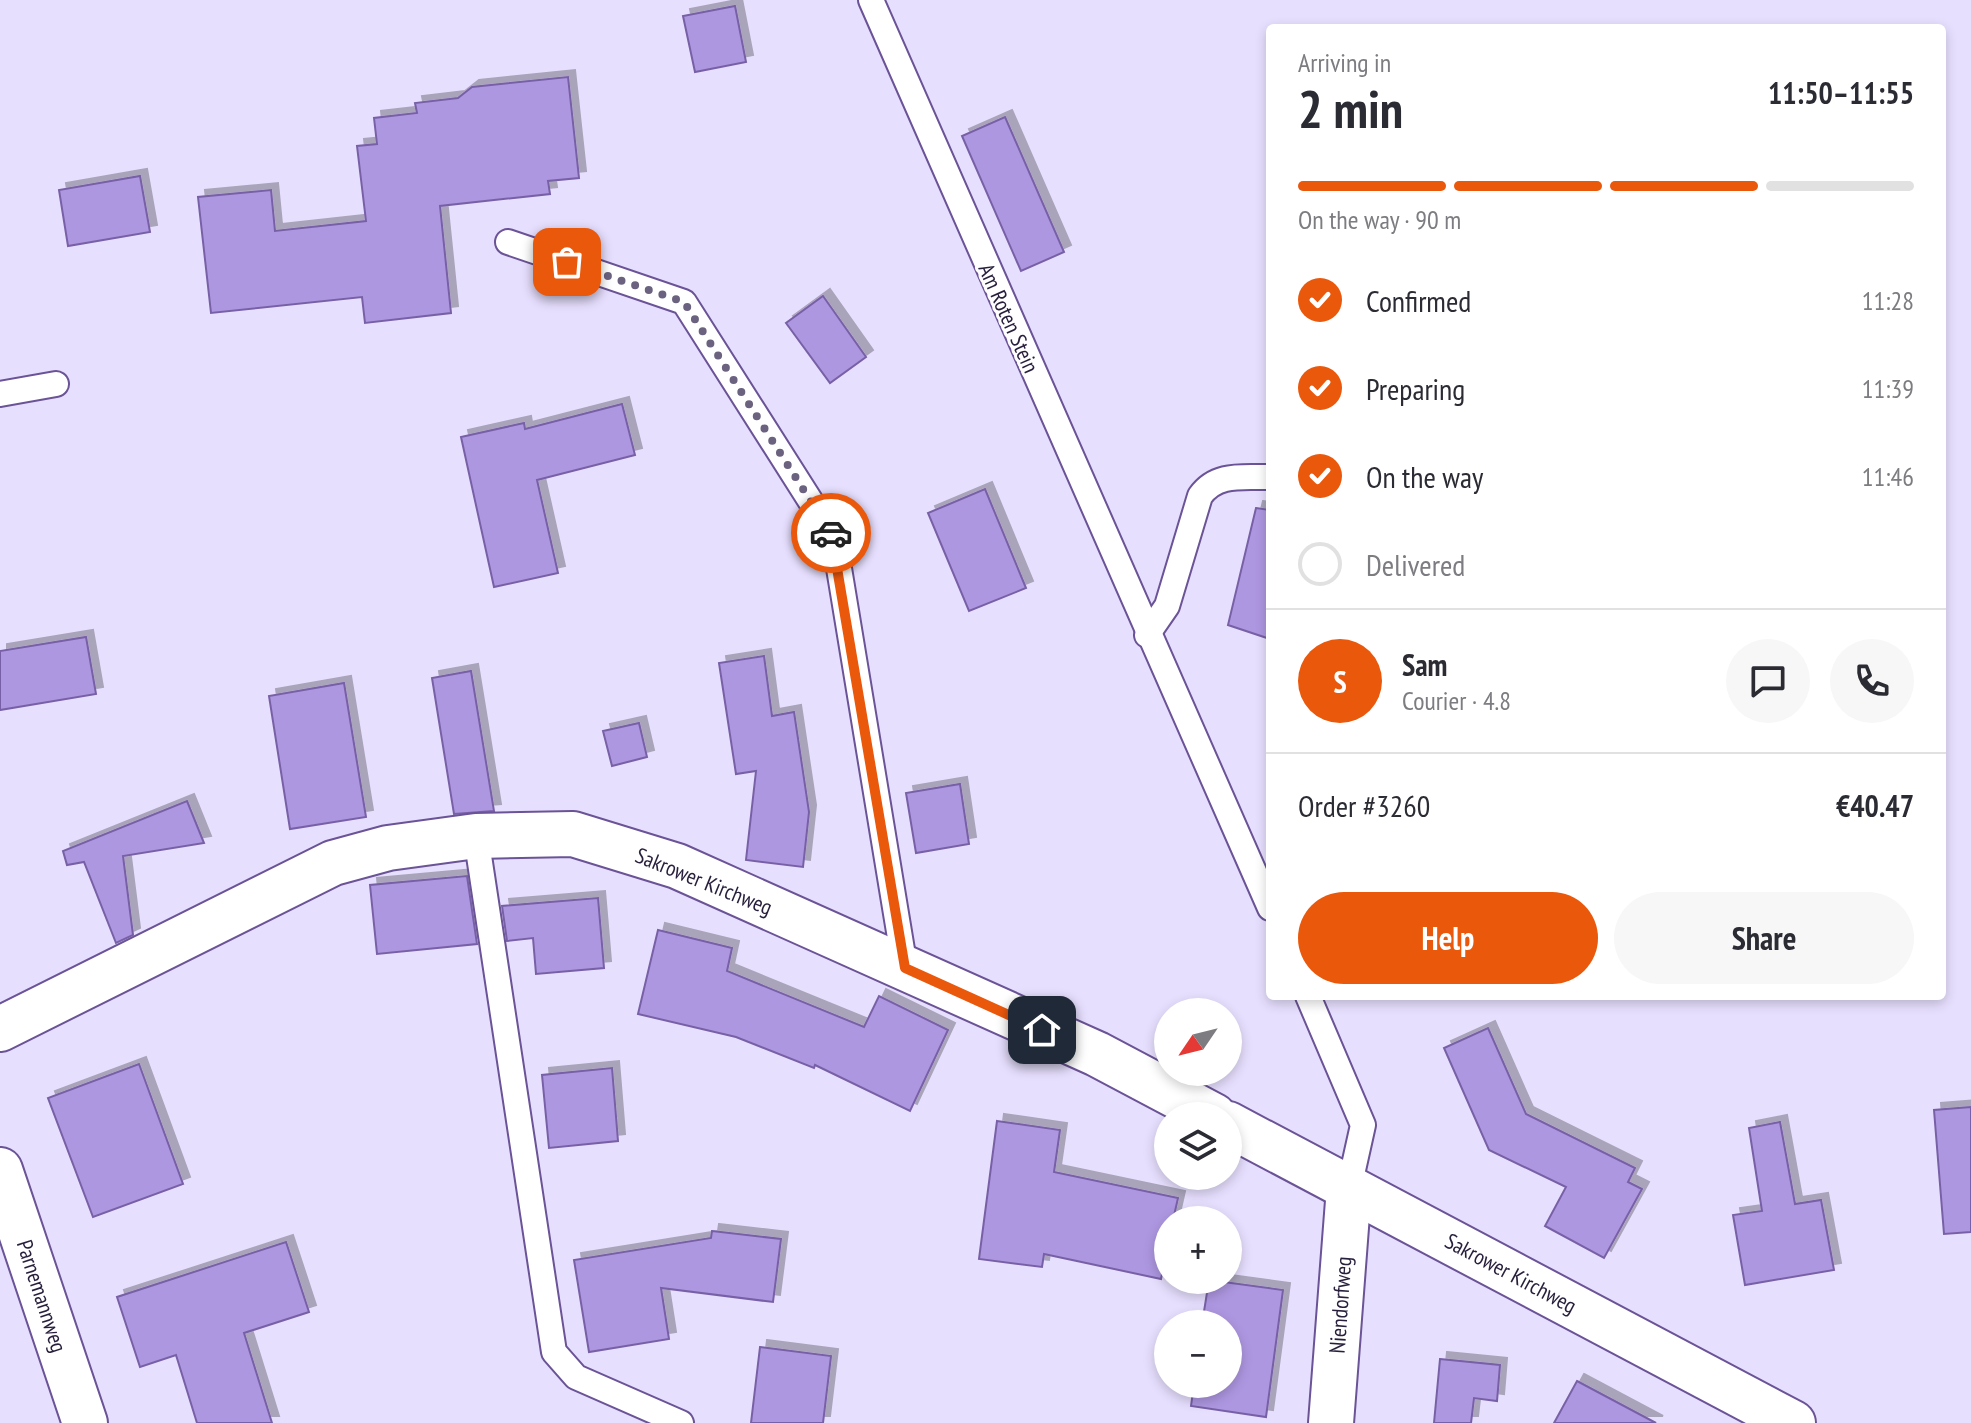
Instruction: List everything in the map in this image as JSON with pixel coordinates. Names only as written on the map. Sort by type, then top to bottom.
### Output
[{"type":"street","name":"Sakrower Kirchweg","points":[[3,1017],[333,863],[388,848],[476,836],[573,834],[677,866],[1097,1054],[1188,1102]]},
{"type":"street","name":"Sakrower Kirchweg","points":[[1242,1131],[1793,1423]]},
{"type":"street","name":"Parnemannweg","points":[[0,1170],[85,1423]]},
{"type":"street","name":"Niendorfweg","points":[[1331,1423],[1349,1188]]},
{"type":"lane","name":"Am Roten Stein","points":[[871,0],[1147,635],[1266,899]]},
{"type":"lane","points":[[508,242],[684,302],[834,538],[905,968]]},
{"type":"lane","points":[[0,394],[56,384]]},
{"type":"lane","points":[[1147,635],[1167,606],[1200,496],[1209,483],[1221,479],[1266,477]]},
{"type":"lane","points":[[476,836],[554,1352],[576,1377],[681,1423]]},
{"type":"lane","points":[[1310,1000],[1363,1125],[1349,1188]]},
{"type":"building","points":[[735,6],[746,62],[695,72],[683,16]]},
{"type":"building","points":[[568,77],[579,178],[548,181],[550,194],[440,206],[451,313],[365,323],[362,297],[211,313],[198,197],[271,190],[275,231],[366,221],[357,146],[377,144],[374,118],[417,113],[415,103],[458,98],[472,87]]},
{"type":"building","points":[[1005,117],[1064,252],[1021,271],[962,136]]},
{"type":"building","points":[[140,176],[150,232],[68,246],[59,190]]},
{"type":"building","points":[[823,296],[866,357],[830,383],[786,323]]},
{"type":"building","points":[[622,404],[635,455],[537,480],[558,573],[494,587],[461,437],[524,423],[525,429]]},
{"type":"building","points":[[985,489],[1026,588],[969,611],[928,513]]},
{"type":"building","points":[[1256,508],[1266,509],[1266,638],[1228,625]]},
{"type":"building","points":[[86,637],[96,694],[0,710],[0,651]]},
{"type":"building","points":[[764,656],[772,716],[794,712],[809,812],[803,867],[746,860],[756,771],[736,774],[719,663]]},
{"type":"building","points":[[471,671],[494,811],[454,814],[432,678]]},
{"type":"building","points":[[344,683],[366,817],[290,829],[269,696]]},
{"type":"building","points":[[639,723],[647,757],[612,766],[603,731]]},
{"type":"building","points":[[960,784],[969,844],[916,853],[906,793]]},
{"type":"building","points":[[187,801],[204,843],[123,856],[133,935],[116,943],[84,862],[67,865],[63,851]]},
{"type":"building","points":[[467,876],[477,944],[377,954],[370,885]]},
{"type":"building","points":[[598,898],[604,968],[536,974],[533,938],[507,941],[502,906]]},
{"type":"building","points":[[658,930],[732,948],[727,971],[864,1027],[879,996],[948,1030],[910,1111],[815,1065],[814,1068],[736,1037],[638,1014]]},
{"type":"building","points":[[1488,1028],[1526,1114],[1635,1168],[1628,1182],[1642,1189],[1604,1258],[1545,1226],[1566,1187],[1489,1150],[1444,1048]]},
{"type":"building","points":[[139,1064],[183,1184],[93,1217],[48,1098]]},
{"type":"building","points":[[612,1068],[618,1141],[549,1148],[542,1075]]},
{"type":"building","points":[[1971,1107],[1971,1232],[1944,1234],[1934,1110]]},
{"type":"building","points":[[997,1121],[1060,1130],[1054,1172],[1178,1198],[1176,1206],[1154,1206],[1154,1278],[1044,1254],[1042,1267],[979,1259]]},
{"type":"building","points":[[1780,1122],[1795,1204],[1821,1200],[1834,1270],[1745,1285],[1733,1215],[1762,1211],[1749,1128]]},
{"type":"building","points":[[712,1231],[781,1239],[773,1302],[661,1288],[669,1339],[589,1352],[574,1260],[711,1238]]},
{"type":"building","points":[[286,1242],[309,1312],[244,1333],[272,1423],[197,1423],[176,1355],[140,1367],[117,1297]]},
{"type":"building","points":[[1242,1284],[1283,1290],[1266,1417],[1191,1406],[1192,1398],[1242,1398],[1242,1310],[1204,1310],[1207,1294],[1242,1294]]},
{"type":"building","points":[[760,1347],[831,1356],[823,1423],[751,1423]]},
{"type":"building","points":[[1440,1359],[1500,1365],[1497,1401],[1474,1398],[1471,1423],[1434,1423]]},
{"type":"building","points":[[1577,1381],[1656,1423],[1554,1423]]},
{"type":"way so far","points":[[567,262],[684,302],[831,533]]},
{"type":"route","points":[[831,533],[905,968],[1042,1030]]}]
